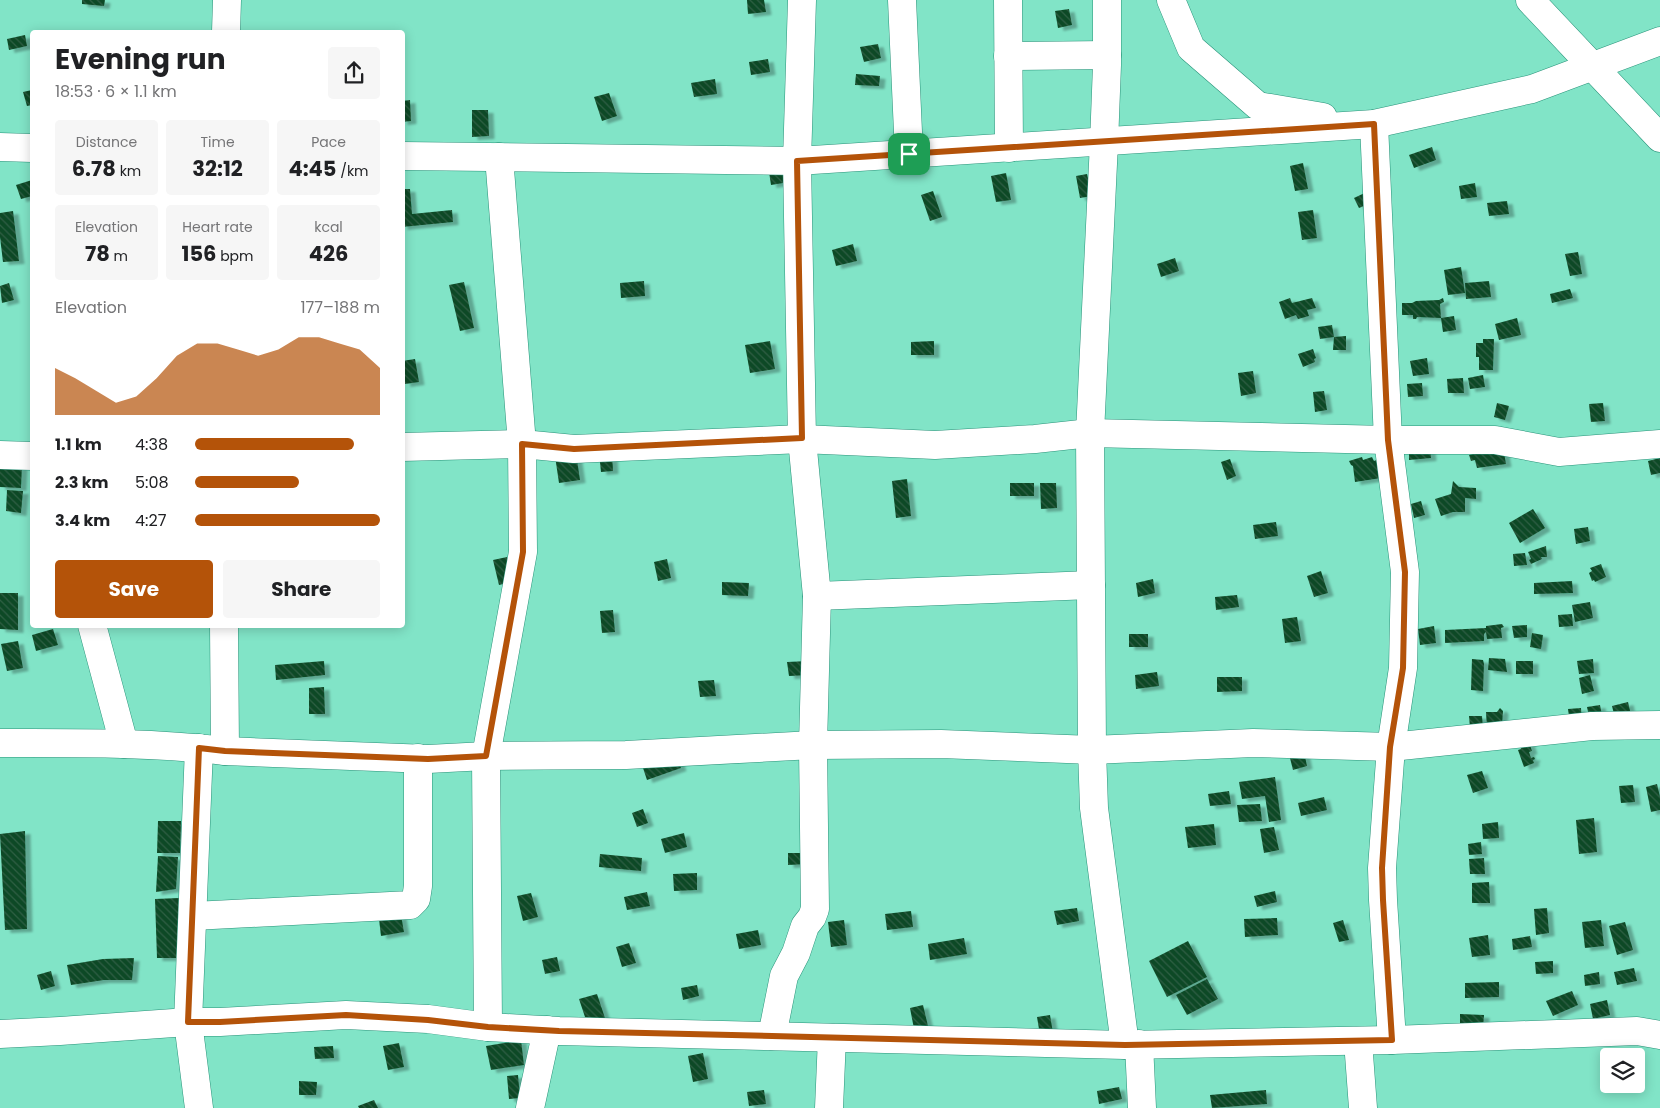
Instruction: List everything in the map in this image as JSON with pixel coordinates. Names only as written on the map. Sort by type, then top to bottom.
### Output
[{"type":"street","points":[[226,30],[227,0]]},
{"type":"street","points":[[772,1036],[784,976],[796,952],[805,926],[815,909],[813,745],[817,596],[802,438],[797,161],[802,0]]},
{"type":"street","points":[[902,0],[909,154]]},
{"type":"street","points":[[1008,0],[1009,148]]},
{"type":"street","points":[[1107,0],[1104,142],[1090,433],[1092,750],[1094,808],[1142,1108]]},
{"type":"street","points":[[1171,0],[1191,48],[1258,106],[1374,124]]},
{"type":"street","points":[[1530,0],[1660,138]]},
{"type":"street","points":[[405,156],[797,161],[1374,124],[1532,89],[1660,41]]},
{"type":"street","points":[[1008,56],[1107,55]]},
{"type":"street","points":[[1374,124],[1388,440],[1405,572],[1403,668],[1390,747],[1382,868],[1392,1040]]},
{"type":"street","points":[[0,148],[30,148]]},
{"type":"street","points":[[488,1027],[486,756],[523,552],[522,444],[499,157]]},
{"type":"street","points":[[405,447],[522,444],[574,449],[802,438],[935,445],[1035,439],[1090,433],[1388,440],[1495,440],[1559,452],[1660,444]]},
{"type":"street","points":[[0,455],[30,456]]},
{"type":"street","points":[[817,596],[1091,586]]},
{"type":"street","points":[[93,628],[124,744]]},
{"type":"street","points":[[199,1108],[188,1022],[193,916],[224,628]]},
{"type":"street","points":[[0,743],[124,744],[212,750],[418,758],[626,755],[813,745],[941,744],[1092,750],[1253,743],[1390,747],[1592,726],[1660,725]]},
{"type":"street","points":[[193,916],[410,905],[416,899],[418,886],[418,758]]},
{"type":"street","points":[[0,1034],[60,1032],[188,1022],[346,1015],[547,1030],[1132,1045],[1392,1040],[1637,1031],[1660,1035]]},
{"type":"street","points":[[530,1108],[547,1030]]},
{"type":"street","points":[[829,1108],[832,1038]]},
{"type":"street","points":[[1358,1040],[1363,1108]]},
{"type":"building","points":[[82,0],[105,0],[104,6],[82,4]]},
{"type":"building","points":[[747,0],[764,0],[766,12],[748,14]]},
{"type":"building","points":[[1069,9],[1072,25],[1058,28],[1055,11]]},
{"type":"building","points":[[25,35],[27,46],[9,50],[7,39]]},
{"type":"building","points":[[878,44],[881,58],[864,62],[860,47]]},
{"type":"building","points":[[768,59],[770,72],[751,75],[749,62]]},
{"type":"building","points":[[856,74],[880,76],[879,86],[855,85]]},
{"type":"building","points":[[715,79],[717,94],[694,97],[691,83]]},
{"type":"building","points":[[30,90],[30,105],[27,106],[23,92]]},
{"type":"building","points":[[609,93],[617,116],[602,121],[594,97]]},
{"type":"building","points":[[410,100],[411,121],[405,122],[405,101]]},
{"type":"building","points":[[472,110],[488,110],[489,136],[472,137]]},
{"type":"building","points":[[1432,147],[1436,160],[1414,168],[1409,155]]},
{"type":"building","points":[[1303,163],[1308,189],[1295,191],[1290,166]]},
{"type":"building","points":[[786,169],[789,182],[771,185],[769,172]]},
{"type":"building","points":[[1006,173],[1011,200],[996,202],[991,176]]},
{"type":"building","points":[[1087,174],[1092,196],[1080,198],[1076,176]]},
{"type":"building","points":[[30,181],[30,197],[21,199],[16,185]]},
{"type":"building","points":[[1475,183],[1477,197],[1461,199],[1459,186]]},
{"type":"building","points":[[405,189],[410,189],[412,214],[452,210],[453,222],[405,227]]},
{"type":"building","points":[[1371,190],[1376,201],[1359,208],[1354,198]]},
{"type":"building","points":[[933,191],[942,217],[930,221],[921,195]]},
{"type":"building","points":[[1507,201],[1509,214],[1489,216],[1487,203]]},
{"type":"building","points":[[1313,210],[1317,238],[1302,240],[1298,212]]},
{"type":"building","points":[[13,211],[19,261],[3,262],[0,213]]},
{"type":"building","points":[[853,244],[857,261],[836,266],[832,250]]},
{"type":"building","points":[[1578,252],[1582,274],[1570,276],[1565,254]]},
{"type":"building","points":[[1175,258],[1179,271],[1161,277],[1157,264]]},
{"type":"building","points":[[1461,267],[1465,293],[1448,295],[1444,270]]},
{"type":"building","points":[[644,281],[645,296],[621,298],[620,283]]},
{"type":"building","points":[[1489,281],[1491,297],[1466,299],[1465,283]]},
{"type":"building","points":[[464,282],[474,328],[460,331],[449,285]]},
{"type":"building","points":[[9,283],[14,300],[2,303],[0,286]]},
{"type":"building","points":[[1570,289],[1573,298],[1552,303],[1550,294]]},
{"type":"building","points":[[1290,298],[1292,303],[1312,298],[1316,308],[1307,310],[1309,316],[1298,319],[1296,315],[1285,319],[1279,302]]},
{"type":"building","points":[[1443,298],[1444,302],[1440,304],[1441,318],[1417,317],[1413,319],[1413,315],[1402,315],[1402,303],[1439,300]]},
{"type":"building","points":[[1454,316],[1456,330],[1443,332],[1441,318]]},
{"type":"building","points":[[1517,318],[1521,335],[1499,340],[1495,324]]},
{"type":"building","points":[[1332,325],[1334,337],[1320,339],[1318,327]]},
{"type":"building","points":[[1346,336],[1346,350],[1333,350],[1334,337]]},
{"type":"building","points":[[1483,339],[1494,339],[1493,370],[1479,370],[1479,357],[1476,357],[1476,343],[1483,343]]},
{"type":"building","points":[[770,341],[775,369],[750,373],[745,345]]},
{"type":"building","points":[[934,341],[934,355],[911,355],[911,342]]},
{"type":"building","points":[[1313,349],[1316,358],[1314,359],[1315,362],[1303,367],[1298,354]]},
{"type":"building","points":[[1427,358],[1429,374],[1413,376],[1410,361]]},
{"type":"building","points":[[415,359],[419,382],[405,384],[405,361]]},
{"type":"building","points":[[1253,371],[1256,393],[1241,396],[1238,373]]},
{"type":"building","points":[[1483,375],[1485,387],[1470,389],[1468,378]]},
{"type":"building","points":[[1463,378],[1464,393],[1448,393],[1447,379]]},
{"type":"building","points":[[1422,383],[1423,396],[1408,397],[1407,384]]},
{"type":"building","points":[[1324,391],[1327,410],[1315,412],[1313,392]]},
{"type":"building","points":[[1497,403],[1509,406],[1505,420],[1494,417]]},
{"type":"building","points":[[1603,403],[1605,421],[1591,422],[1589,404]]},
{"type":"building","points":[[1430,447],[1431,458],[1409,460],[1409,448]]},
{"type":"building","points":[[1503,447],[1506,464],[1477,468],[1475,460],[1471,461],[1469,455]]},
{"type":"building","points":[[612,452],[613,471],[601,472],[599,453]]},
{"type":"building","points":[[576,453],[580,480],[559,483],[555,456]]},
{"type":"building","points":[[1362,457],[1363,460],[1372,457],[1374,461],[1379,459],[1381,478],[1355,482],[1353,466],[1349,461]]},
{"type":"building","points":[[1660,458],[1660,473],[1651,475],[1648,461]]},
{"type":"building","points":[[1230,459],[1236,476],[1227,480],[1221,462]]},
{"type":"building","points":[[0,465],[22,466],[21,488],[0,487]]},
{"type":"building","points":[[907,479],[911,516],[896,518],[892,481]]},
{"type":"building","points":[[1453,481],[1459,487],[1476,488],[1476,499],[1465,498],[1465,512],[1453,512],[1441,516],[1435,499],[1451,494]]},
{"type":"building","points":[[1010,483],[1034,483],[1034,496],[1010,496]]},
{"type":"building","points":[[1040,483],[1056,483],[1057,508],[1041,509]]},
{"type":"building","points":[[7,490],[23,491],[21,513],[6,511]]},
{"type":"building","points":[[1421,501],[1425,515],[1414,518],[1411,504]]},
{"type":"building","points":[[1533,509],[1545,528],[1520,543],[1509,523]]},
{"type":"building","points":[[1276,522],[1278,536],[1255,539],[1253,525]]},
{"type":"building","points":[[1588,527],[1590,541],[1576,544],[1574,529]]},
{"type":"building","points":[[1546,546],[1547,557],[1541,557],[1542,559],[1531,564],[1528,552]]},
{"type":"building","points":[[1525,553],[1527,565],[1514,566],[1513,554]]},
{"type":"building","points":[[507,557],[512,582],[499,585],[493,560]]},
{"type":"building","points":[[667,559],[671,578],[658,581],[654,562]]},
{"type":"building","points":[[1601,564],[1606,577],[1595,582],[1594,580],[1592,581],[1589,573],[1592,571],[1590,568]]},
{"type":"building","points":[[1321,571],[1328,593],[1314,597],[1307,576]]},
{"type":"building","points":[[1153,579],[1155,593],[1138,597],[1136,583]]},
{"type":"building","points":[[1572,581],[1573,593],[1534,594],[1534,583]]},
{"type":"building","points":[[722,582],[749,583],[748,596],[722,595]]},
{"type":"building","points":[[0,593],[18,593],[18,630],[0,629]]},
{"type":"building","points":[[1237,595],[1239,607],[1216,610],[1215,597]]},
{"type":"building","points":[[1590,602],[1593,618],[1575,622],[1572,605]]},
{"type":"building","points":[[613,610],[615,632],[602,633],[600,611]]},
{"type":"building","points":[[1572,614],[1573,626],[1559,627],[1558,615]]},
{"type":"building","points":[[1297,617],[1301,641],[1285,643],[1282,619]]},
{"type":"building","points":[[1502,624],[1504,627],[1501,628],[1502,638],[1487,639],[1486,632],[1484,634],[1484,641],[1445,643],[1445,630],[1486,628],[1486,626]]},
{"type":"building","points":[[1527,625],[1527,637],[1514,638],[1512,626]]},
{"type":"building","points":[[1434,626],[1436,643],[1420,645],[1418,629]]},
{"type":"building","points":[[53,629],[58,645],[36,651],[32,635]]},
{"type":"building","points":[[1532,633],[1543,635],[1541,649],[1530,647]]},
{"type":"building","points":[[1129,634],[1148,634],[1148,647],[1129,647]]},
{"type":"building","points":[[18,641],[23,668],[7,671],[1,644]]},
{"type":"building","points":[[1489,658],[1505,659],[1507,672],[1488,670]]},
{"type":"building","points":[[1472,659],[1483,660],[1483,691],[1471,690]]},
{"type":"building","points":[[1593,659],[1594,673],[1579,674],[1577,661]]},
{"type":"building","points":[[324,661],[325,675],[276,680],[275,665]]},
{"type":"building","points":[[808,661],[809,675],[789,676],[787,662]]},
{"type":"building","points":[[1516,661],[1533,661],[1533,674],[1516,674]]},
{"type":"building","points":[[1157,672],[1159,686],[1136,689],[1135,675]]},
{"type":"building","points":[[1590,675],[1594,691],[1582,694],[1579,678]]},
{"type":"building","points":[[1217,677],[1242,677],[1242,691],[1217,692]]},
{"type":"building","points":[[714,680],[716,696],[700,697],[698,681]]},
{"type":"building","points":[[324,687],[325,714],[309,714],[309,688]]},
{"type":"building","points":[[1628,702],[1631,715],[1615,718],[1612,706]]},
{"type":"building","points":[[1600,705],[1603,720],[1590,722],[1587,707]]},
{"type":"building","points":[[1500,708],[1503,711],[1502,725],[1487,729],[1486,712],[1497,712]]},
{"type":"building","points":[[1581,708],[1582,723],[1570,724],[1568,709]]},
{"type":"building","points":[[1469,716],[1482,716],[1483,728],[1470,728]]},
{"type":"building","points":[[1528,739],[1532,751],[1529,752],[1531,758],[1534,757],[1535,759],[1533,760],[1534,763],[1524,767],[1518,750],[1521,749],[1519,742]]},
{"type":"building","points":[[673,745],[681,768],[647,780],[643,768]]},
{"type":"building","points":[[1303,747],[1307,766],[1293,770],[1288,750]]},
{"type":"building","points":[[1482,771],[1488,788],[1473,793],[1467,775]]},
{"type":"building","points":[[1275,777],[1281,820],[1269,822],[1265,796],[1242,799],[1239,782]]},
{"type":"building","points":[[1657,784],[1660,810],[1651,812],[1646,787]]},
{"type":"building","points":[[1633,785],[1635,802],[1621,803],[1619,786]]},
{"type":"building","points":[[1229,791],[1231,804],[1210,806],[1208,794]]},
{"type":"building","points":[[1324,797],[1327,810],[1301,816],[1298,803]]},
{"type":"building","points":[[1260,804],[1262,821],[1239,822],[1237,805]]},
{"type":"building","points":[[643,809],[648,823],[637,827],[632,813]]},
{"type":"building","points":[[1594,818],[1597,852],[1579,854],[1576,820]]},
{"type":"building","points":[[158,821],[181,821],[180,853],[157,853]]},
{"type":"building","points":[[1498,822],[1499,838],[1483,839],[1482,824]]},
{"type":"building","points":[[1214,824],[1216,845],[1188,848],[1185,827]]},
{"type":"building","points":[[1274,827],[1279,850],[1264,853],[1260,829]]},
{"type":"building","points":[[25,831],[27,929],[5,930],[0,834]]},
{"type":"building","points":[[684,833],[687,847],[665,853],[661,839]]},
{"type":"building","points":[[1481,842],[1482,854],[1469,855],[1468,844]]},
{"type":"building","points":[[788,853],[808,853],[808,864],[788,865]]},
{"type":"building","points":[[600,854],[642,858],[641,871],[599,867]]},
{"type":"building","points":[[158,856],[178,857],[176,889],[156,892]]},
{"type":"building","points":[[1484,858],[1485,874],[1470,874],[1469,859]]},
{"type":"building","points":[[697,873],[697,890],[674,891],[673,874]]},
{"type":"building","points":[[1489,882],[1490,903],[1472,903],[1472,883]]},
{"type":"building","points":[[1275,891],[1277,902],[1257,907],[1254,896]]},
{"type":"building","points":[[647,892],[650,906],[627,910],[624,897]]},
{"type":"building","points":[[531,893],[538,917],[523,921],[517,896]]},
{"type":"building","points":[[179,898],[179,958],[157,958],[155,899]]},
{"type":"building","points":[[1077,908],[1079,921],[1057,925],[1054,911]]},
{"type":"building","points":[[1547,908],[1549,933],[1536,935],[1534,909]]},
{"type":"building","points":[[911,911],[913,927],[887,930],[885,914]]},
{"type":"building","points":[[401,915],[404,932],[381,936],[379,919]]},
{"type":"building","points":[[1277,918],[1278,935],[1245,937],[1244,919]]},
{"type":"building","points":[[844,920],[847,945],[831,947],[828,922]]},
{"type":"building","points":[[1343,920],[1349,940],[1339,942],[1333,923]]},
{"type":"building","points":[[1601,920],[1604,946],[1585,948],[1582,922]]},
{"type":"building","points":[[1625,922],[1633,950],[1617,955],[1609,926]]},
{"type":"building","points":[[758,930],[761,945],[739,949],[736,934]]},
{"type":"building","points":[[1488,935],[1490,955],[1472,957],[1469,938]]},
{"type":"building","points":[[1530,936],[1532,947],[1513,950],[1512,939]]},
{"type":"building","points":[[964,938],[967,954],[930,960],[928,944]]},
{"type":"building","points":[[1188,941],[1207,977],[1167,997],[1149,961]]},
{"type":"building","points":[[629,943],[636,963],[622,967],[616,947]]},
{"type":"building","points":[[557,957],[560,971],[545,974],[542,960]]},
{"type":"building","points":[[134,958],[132,980],[104,980],[71,985],[67,965],[103,959]]},
{"type":"building","points":[[1553,961],[1553,973],[1536,974],[1535,962]]},
{"type":"building","points":[[1634,968],[1637,981],[1617,985],[1614,972]]},
{"type":"building","points":[[51,971],[55,986],[41,990],[37,975]]},
{"type":"building","points":[[1599,972],[1600,984],[1585,986],[1584,975]]},
{"type":"building","points":[[1207,979],[1218,999],[1187,1015],[1176,995]]},
{"type":"building","points":[[1499,982],[1499,997],[1465,998],[1465,983]]},
{"type":"building","points":[[697,985],[699,996],[683,1000],[681,988]]},
{"type":"building","points":[[1572,991],[1578,1005],[1553,1016],[1546,1001]]},
{"type":"building","points":[[597,994],[605,1018],[587,1023],[579,999]]},
{"type":"building","points":[[1607,1000],[1610,1015],[1593,1019],[1590,1004]]},
{"type":"building","points":[[923,1005],[928,1026],[914,1029],[910,1008]]},
{"type":"building","points":[[1460,1014],[1484,1015],[1483,1028],[1460,1027]]},
{"type":"building","points":[[1050,1015],[1053,1033],[1040,1035],[1037,1017]]},
{"type":"building","points":[[521,1040],[524,1065],[491,1070],[486,1046]]},
{"type":"building","points":[[399,1043],[404,1067],[388,1070],[383,1046]]},
{"type":"building","points":[[333,1046],[334,1058],[315,1059],[314,1047]]},
{"type":"building","points":[[703,1053],[708,1079],[693,1082],[688,1056]]},
{"type":"building","points":[[518,1075],[520,1098],[509,1099],[507,1076]]},
{"type":"building","points":[[299,1081],[317,1082],[316,1095],[299,1095]]},
{"type":"building","points":[[1119,1087],[1122,1099],[1099,1104],[1097,1091]]},
{"type":"building","points":[[764,1090],[766,1104],[749,1106],[747,1092]]},
{"type":"building","points":[[1266,1090],[1267,1104],[1212,1108],[1210,1095]]},
{"type":"building","points":[[374,1100],[378,1108],[359,1108],[358,1106]]},
{"type":"route","points":[[1374,124],[1388,440],[1405,572],[1403,668],[1390,747],[1382,868],[1392,1040],[1125,1045],[559,1031],[346,1015],[188,1022],[199,748],[225,751],[428,759],[486,756],[523,552],[522,444],[574,449],[802,438],[797,161],[909,154],[1374,124]]}]
